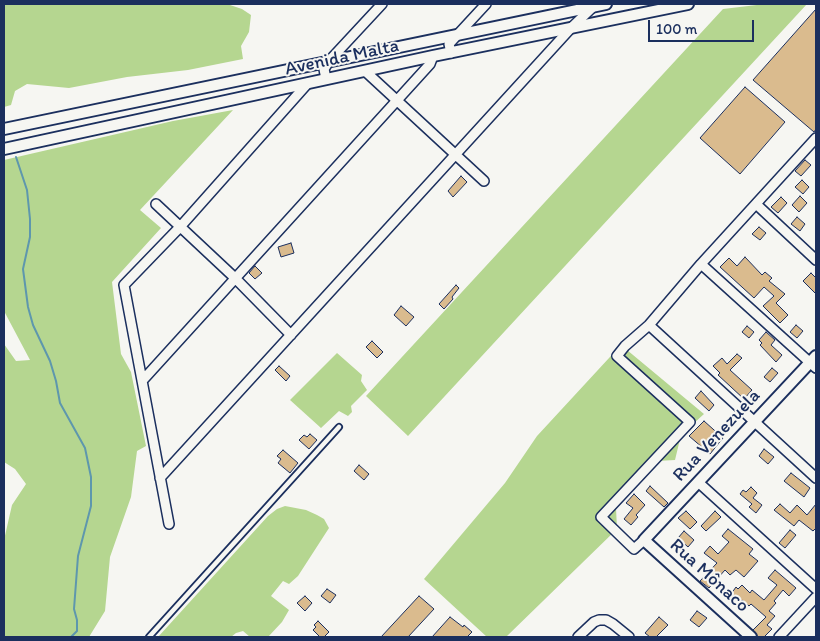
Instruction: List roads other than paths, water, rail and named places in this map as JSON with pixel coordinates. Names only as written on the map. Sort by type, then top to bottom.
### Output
[{"type":"street","points":[[326,80],[324,69],[329,61],[382,4]]},
{"type":"street","points":[[451,53],[449,44],[486,4]]},
{"type":"street","name":"Avenida Malta","points":[[4,129],[606,4]]},
{"type":"street","name":"Avenida Malta","points":[[4,149],[434,56],[688,4]]},
{"type":"street","points":[[160,478],[594,5]]},
{"type":"street","points":[[142,381],[430,64],[434,56]]},
{"type":"street","points":[[365,71],[484,181]]},
{"type":"street","points":[[169,524],[124,285],[180,227],[308,83]]},
{"type":"street","points":[[644,540],[634,549],[601,518],[690,422],[618,356],[624,346],[648,325],[756,204],[814,144]]},
{"type":"street","points":[[156,204],[235,278],[291,335]]},
{"type":"street","points":[[756,204],[816,260]]},
{"type":"street","points":[[701,264],[814,363]]},
{"type":"street","points":[[648,325],[816,478]]},
{"type":"street","name":"Rua Venezuela","points":[[644,540],[755,421],[814,363]]},
{"type":"street","points":[[698,482],[816,589]]},
{"type":"street","name":"Rua Mônaco","points":[[644,540],[751,637]]},
{"type":"street","points":[[779,637],[816,596]]},
{"type":"street","points":[[578,637],[594,622],[599,620],[606,620],[629,637]]},
{"type":"lane","points":[[149,637],[340,427]]},
{"type":"waterway","points":[[16,157],[27,190],[30,219],[30,237],[23,269],[28,307],[33,325],[50,361],[60,403],[85,448],[91,477],[91,506],[78,556],[74,609],[77,631],[71,637]]}]
